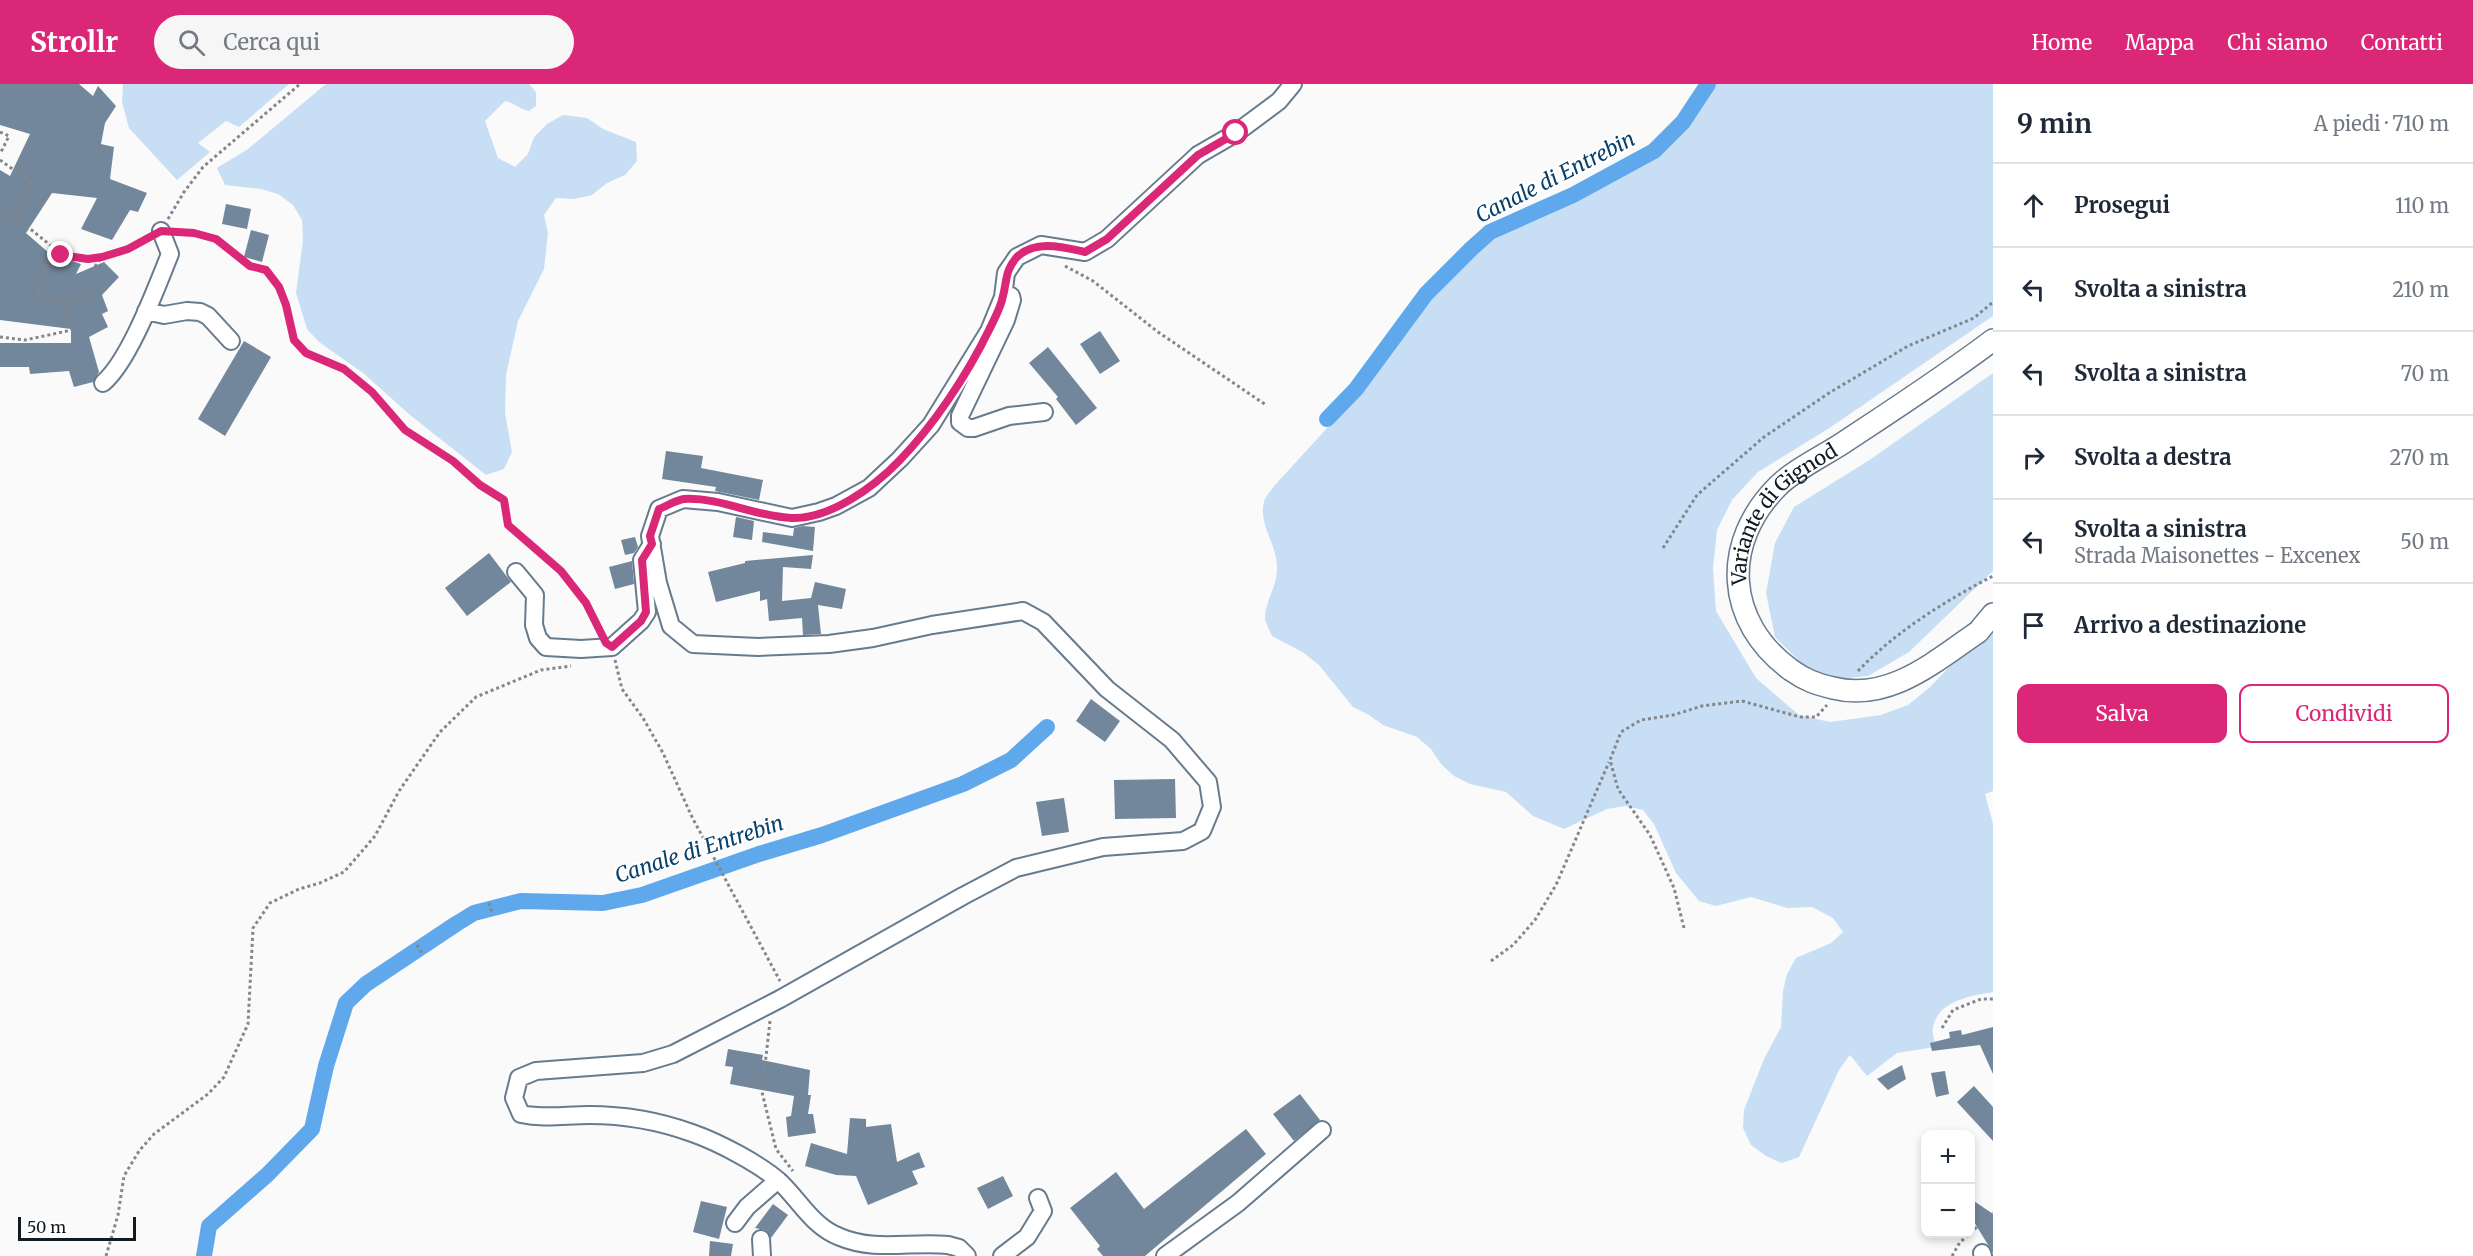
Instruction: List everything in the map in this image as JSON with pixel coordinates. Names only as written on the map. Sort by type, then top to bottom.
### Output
[{"type":"main road","name":"Variante di Gignod","points":[[1993,340],[1906,401],[1780,484],[1754,514],[1740,551],[1738,591],[1751,628],[1775,658],[1808,682],[1846,691],[1876,691],[1911,677],[1978,632],[1993,614]]},
{"type":"street","points":[[967,1256],[959,1248],[948,1245],[879,1245],[840,1238],[824,1230],[811,1218],[783,1176],[694,1133],[659,1122],[623,1116],[540,1118],[521,1114],[514,1098],[519,1078],[536,1071],[643,1063],[673,1054],[780,999],[1016,868],[1102,847],[1183,841],[1202,831],[1212,807],[1208,782],[1172,740],[1107,689],[1043,622],[1023,611],[829,644],[758,647],[693,644],[671,626],[658,583],[650,536],[659,509],[682,499],[718,502],[792,518],[819,513],[869,488],[893,467],[931,425],[989,331],[1003,297],[1006,273],[1017,257],[1041,245],[1085,252],[1107,239],[1198,155],[1236,133],[1262,114],[1279,101],[1293,84]]},
{"type":"street","points":[[103,383],[110,377],[126,351],[170,254],[161,231]]},
{"type":"street","points":[[1005,285],[1012,300],[1006,320],[960,416],[960,422],[968,428],[974,428],[1009,416],[1044,412]]},
{"type":"street","points":[[146,311],[164,315],[187,311],[200,312],[208,316],[231,341]]},
{"type":"street","points":[[516,572],[535,595],[534,625],[538,638],[546,646],[581,649],[612,647],[641,621],[646,612],[642,560],[652,544]]},
{"type":"street","points":[[1165,1256],[1238,1203],[1322,1130]]},
{"type":"street","points":[[735,1223],[747,1207],[783,1176]]},
{"type":"street","points":[[1002,1256],[1027,1237],[1043,1212],[1038,1198]]},
{"type":"path","points":[[0,211],[28,226],[61,255],[88,259],[128,249],[161,231],[184,192],[203,168],[300,84]]},
{"type":"path","points":[[0,132],[9,136],[0,154]]},
{"type":"path","points":[[0,160],[32,183],[13,218]]},
{"type":"path","points":[[161,231],[194,233],[216,239],[250,266],[266,270],[279,287],[286,305],[294,340],[306,353],[344,369],[372,392],[405,430],[453,461],[480,485],[504,500],[508,525],[561,571],[586,603],[606,643],[612,647],[622,689],[643,718],[663,753],[692,817],[778,976],[781,986],[780,999],[769,1023],[762,1092],[776,1149],[796,1174],[783,1176]]},
{"type":"path","points":[[0,337],[25,340],[72,330],[63,305],[38,294],[52,247]]},
{"type":"path","points":[[63,305],[91,291],[94,266],[102,257]]},
{"type":"path","points":[[1062,265],[1093,280],[1158,332],[1266,405]]},
{"type":"path","points":[[1664,548],[1697,495],[1764,437],[1829,393],[1908,346],[1974,318],[1993,302]]},
{"type":"path","points":[[1852,678],[1902,632],[1969,588],[1993,576]]},
{"type":"path","points":[[106,1256],[118,1215],[124,1176],[139,1151],[154,1134],[208,1094],[224,1077],[248,1024],[253,928],[270,903],[344,872],[375,836],[399,791],[440,732],[476,697],[542,670],[576,664]]},
{"type":"path","points":[[1491,962],[1513,945],[1535,920],[1546,903],[1556,885],[1621,732],[1641,720],[1673,715],[1702,706],[1742,701],[1800,717],[1816,717],[1831,701]]},
{"type":"path","points":[[1610,760],[1618,789],[1650,836],[1674,888],[1684,928]]},
{"type":"path","points":[[489,903],[492,912]]},
{"type":"path","points":[[417,945],[422,953]]},
{"type":"path","points":[[1942,1028],[1953,1010],[1981,999],[1993,999]]},
{"type":"path","points":[[1975,1229],[1993,1213]]},
{"type":"path","points":[[1952,1256],[1964,1238]]},
{"type":"shaded area","points":[[123,84],[289,84],[239,127],[226,121],[198,143],[210,152],[177,180],[129,128],[122,102]]},
{"type":"shaded area","points":[[326,84],[529,84],[536,92],[536,106],[529,111],[505,101],[485,121],[498,158],[515,167],[528,154],[534,137],[547,124],[563,115],[587,118],[603,129],[636,142],[637,161],[625,175],[607,183],[592,195],[574,199],[556,198],[544,215],[548,233],[544,269],[518,321],[506,375],[505,413],[512,452],[504,469],[486,475],[410,415],[363,373],[319,342],[307,329],[296,293],[303,240],[302,220],[293,205],[278,194],[261,189],[225,185],[217,168],[248,149]]},
{"type":"shaded area","points":[[1710,84],[1993,84],[1993,316],[1831,427],[1758,472],[1732,500],[1717,530],[1713,568],[1716,611],[1756,678],[1799,715],[1830,722],[1881,715],[1908,705],[1930,687],[1993,621],[1993,791],[1985,794],[1993,824],[1993,992],[1957,1001],[1942,1011],[1933,1027],[1935,1047],[1897,1053],[1867,1076],[1850,1055],[1839,1070],[1799,1157],[1782,1163],[1766,1156],[1751,1145],[1743,1128],[1744,1110],[1764,1059],[1781,1027],[1783,991],[1787,974],[1796,958],[1831,943],[1843,932],[1833,918],[1812,907],[1787,908],[1751,897],[1716,906],[1699,901],[1676,873],[1654,824],[1643,810],[1626,806],[1607,809],[1564,829],[1533,816],[1506,792],[1470,784],[1454,776],[1441,764],[1431,749],[1417,737],[1383,725],[1353,707],[1319,665],[1304,653],[1272,636],[1265,619],[1277,569],[1275,552],[1264,519],[1265,500],[1274,486],[1352,401],[1405,328],[1490,237],[1508,226],[1546,212],[1649,158],[1672,139],[1690,117]]},
{"type":"shaded area","points":[[1993,373],[1993,571],[1909,652],[1868,676],[1835,679],[1804,666],[1775,637],[1766,593],[1775,543],[1794,507],[1871,459]]},
{"type":"building","points":[[0,84],[79,84],[93,96],[98,86],[116,106],[105,123],[101,144],[114,147],[110,179],[147,193],[138,212],[130,210],[112,240],[81,229],[97,198],[52,193],[26,233],[49,253],[81,264],[76,274],[104,262],[119,277],[102,295],[108,311],[102,314],[108,327],[89,337],[99,372],[93,382],[74,387],[69,371],[30,374],[29,367],[0,367],[0,343],[71,343],[71,329],[0,320],[0,170],[10,176],[30,134],[0,125]]},
{"type":"building","points":[[226,204],[251,209],[247,229],[222,224]]},
{"type":"building","points":[[251,230],[269,235],[262,262],[244,257]]},
{"type":"building","points":[[1100,331],[1120,361],[1100,374],[1080,344]]},
{"type":"building","points":[[244,341],[271,357],[225,436],[198,419]]},
{"type":"building","points":[[1048,347],[1097,408],[1076,425],[1056,399],[1058,397],[1029,363]]},
{"type":"building","points":[[666,451],[703,456],[701,468],[763,480],[759,500],[715,491],[716,487],[662,479]]},
{"type":"building","points":[[736,517],[754,521],[752,540],[733,537]]},
{"type":"building","points":[[815,527],[813,551],[762,542],[763,532],[793,536],[794,528]]},
{"type":"building","points":[[635,537],[638,547],[634,553],[625,555],[621,540]]},
{"type":"building","points":[[489,553],[511,582],[467,616],[445,588]]},
{"type":"building","points":[[813,555],[811,569],[783,567],[782,601],[811,598],[815,582],[846,589],[842,609],[818,605],[821,634],[803,635],[802,618],[769,621],[767,599],[760,601],[760,591],[716,602],[708,572],[745,563],[745,561]]},
{"type":"building","points":[[632,561],[634,584],[615,589],[609,567]]},
{"type":"building","points":[[1091,699],[1120,721],[1105,742],[1076,721]]},
{"type":"building","points":[[1175,779],[1176,818],[1115,819],[1114,780]]},
{"type":"building","points":[[1064,798],[1069,832],[1042,836],[1036,802]]},
{"type":"building","points":[[1993,1027],[1993,1074],[1980,1045],[1932,1051],[1930,1043],[1950,1038],[1949,1032],[1961,1030],[1962,1035]]},
{"type":"building","points":[[728,1049],[763,1055],[762,1060],[810,1070],[808,1095],[811,1095],[808,1114],[813,1114],[816,1133],[788,1137],[786,1117],[791,1116],[794,1096],[730,1084],[733,1067],[725,1066]]},
{"type":"building","points":[[1902,1065],[1906,1079],[1888,1090],[1877,1079]]},
{"type":"building","points":[[1945,1071],[1949,1094],[1936,1097],[1931,1073]]},
{"type":"building","points":[[1974,1086],[1993,1107],[1993,1141],[1957,1102]]},
{"type":"building","points":[[1300,1094],[1320,1120],[1294,1141],[1273,1114]]},
{"type":"building","points":[[850,1118],[866,1119],[866,1127],[891,1124],[897,1162],[919,1152],[925,1167],[912,1171],[918,1184],[868,1205],[856,1176],[836,1175],[805,1166],[811,1143],[847,1154]]},
{"type":"building","points":[[1246,1129],[1266,1154],[1145,1256],[1103,1256],[1097,1249],[1100,1246],[1070,1208],[1116,1172],[1144,1209]]},
{"type":"building","points":[[1003,1176],[1013,1196],[988,1209],[977,1188]]},
{"type":"building","points":[[701,1201],[727,1207],[719,1239],[693,1232]]},
{"type":"building","points":[[1975,1202],[1993,1214],[1993,1253],[1975,1224]]},
{"type":"building","points":[[773,1204],[788,1215],[771,1238],[766,1230],[755,1228]]},
{"type":"building","points":[[710,1241],[733,1244],[731,1256],[709,1256]]},
{"type":"waterway","name":"Canale di Entrebin","points":[[1327,419],[1356,389],[1426,294],[1490,232],[1573,195],[1654,151],[1683,122],[1708,84]]},
{"type":"waterway","name":"Canale di Entrebin","points":[[204,1256],[209,1226],[267,1175],[312,1129],[326,1066],[346,1003],[366,984],[456,924],[474,913],[521,901],[603,903],[642,895],[759,854],[822,835],[963,784],[1011,760],[1047,727]]},
{"type":"route","points":[[61,255],[88,259],[102,257],[128,249],[161,231],[194,233],[216,239],[250,266],[266,270],[279,287],[286,305],[294,340],[306,353],[344,369],[372,392],[405,430],[453,461],[480,485],[504,500],[508,525],[561,571],[586,603],[600,633],[606,643],[612,647],[641,621],[646,612],[642,560],[652,544],[650,536],[659,509],[682,499],[718,502],[792,518],[819,513],[869,488],[886,474],[931,425],[989,331],[1003,297],[1006,273],[1017,257],[1041,245],[1085,252],[1107,239],[1198,155],[1236,133]]}]
